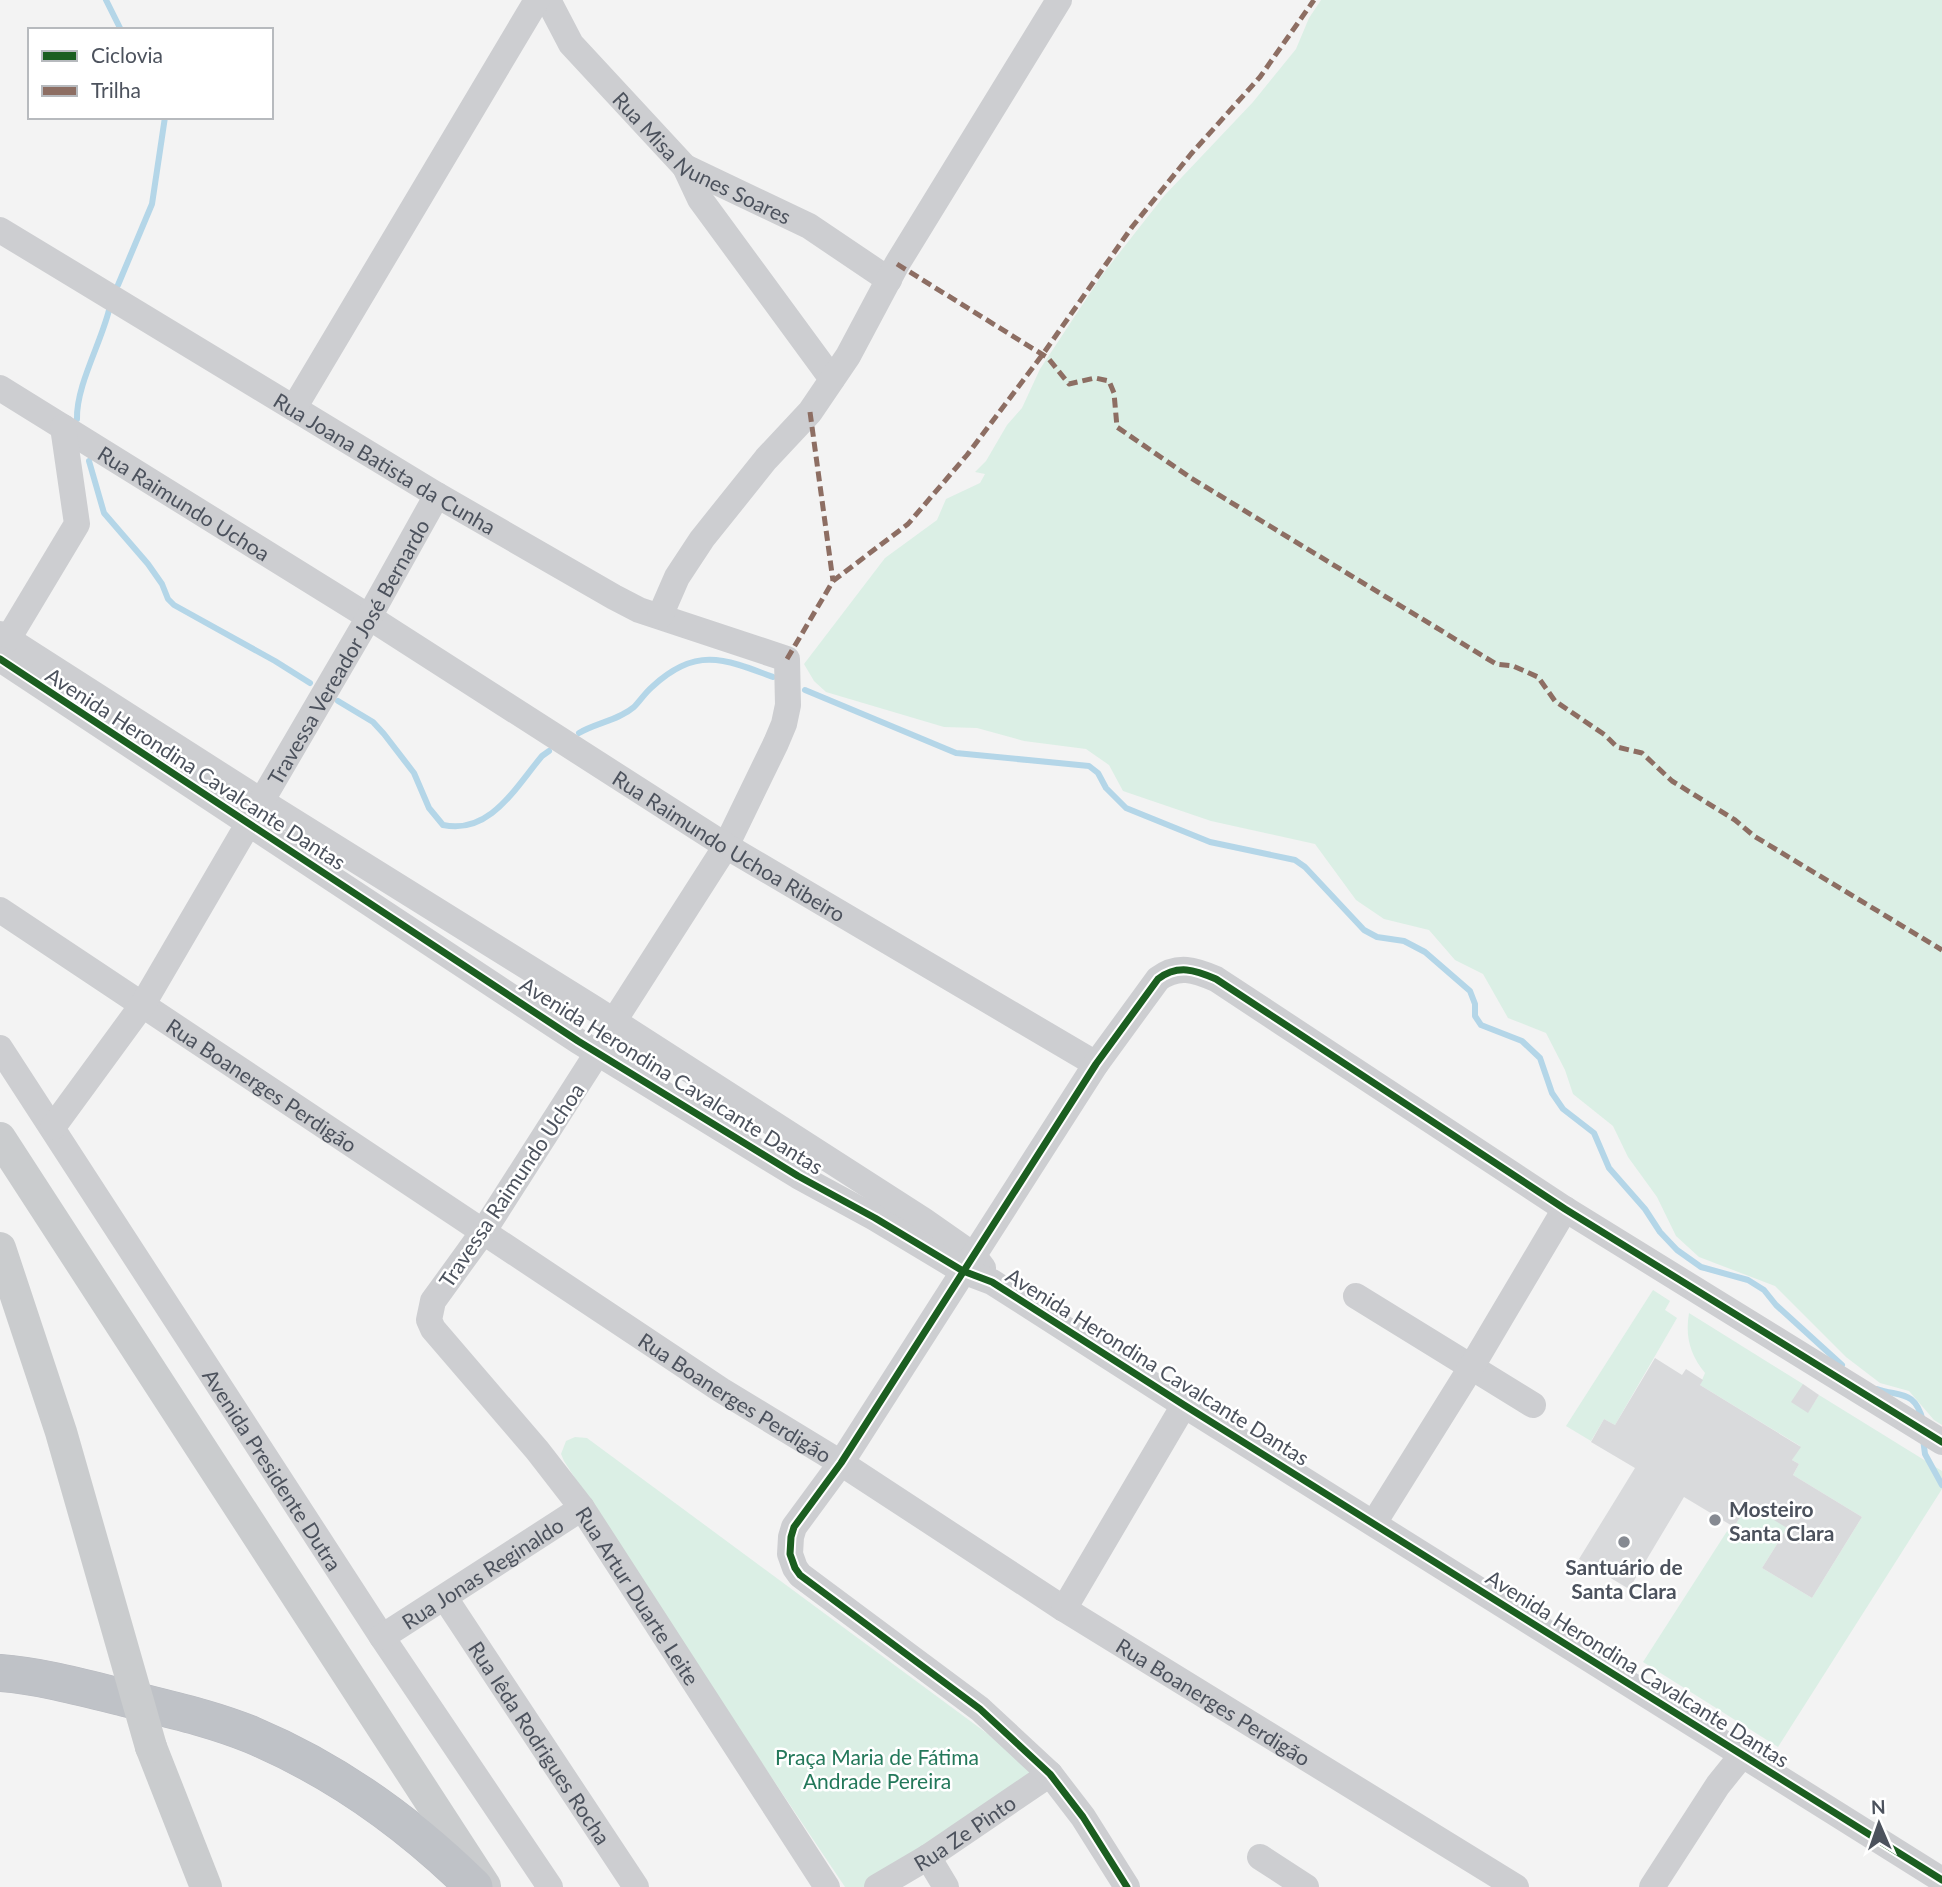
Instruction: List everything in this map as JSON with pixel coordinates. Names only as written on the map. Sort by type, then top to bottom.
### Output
[{"type":"highway","points":[[0,1673],[98,1691],[201,1717],[251,1735],[348,1785],[398,1820],[474,1887]]},
{"type":"main road","points":[[0,1138],[485,1887]]},
{"type":"main road","points":[[0,1248],[61,1432],[151,1747],[206,1887]]},
{"type":"street","points":[[295,408],[537,0]]},
{"type":"street","name":"Rua Misa Nunes Soares","points":[[548,0],[571,44],[685,167],[809,226],[888,280]]},
{"type":"street","points":[[660,616],[677,577],[702,539],[766,460],[810,412],[848,356],[888,280],[1059,0]]},
{"type":"street","points":[[685,167],[701,199],[832,379]]},
{"type":"street","name":"Rua Joana Batista da Cunha","points":[[0,230],[437,495],[614,597],[639,610],[786,659],[789,688],[784,724],[726,846]]},
{"type":"street","name":"Rua Raimundo Uchoa","points":[[0,388],[369,617]]},
{"type":"street","points":[[3,644],[77,524],[63,427]]},
{"type":"street","name":"Travessa Vereador José Bernardo","points":[[53,1127],[143,1004],[369,617],[437,495]]},
{"type":"street","name":"Rua Raimundo Uchoa Ribeiro","points":[[369,617],[726,846],[1096,1064]]},
{"type":"street","name":"Avenida Herondina Cavalcante Dantas","points":[[3,644],[255,812],[588,1046],[798,1176],[875,1218],[968,1263]]},
{"type":"street","name":"Avenida Herondina Cavalcante Dantas","points":[[255,812],[604,1015],[923,1220],[992,1282],[1942,1880]]},
{"type":"street","points":[[604,1015],[726,846]]},
{"type":"street","name":"Rua Boanerges Perdigão","points":[[0,910],[721,1390],[841,1463],[1064,1609],[1516,1887]]},
{"type":"street","points":[[1127,1887],[1083,1817],[1050,1774],[980,1709],[800,1575],[794,1568],[790,1554],[790,1537],[794,1527],[841,1463],[1096,1064],[1158,979],[1167,972],[1189,969],[1216,979],[1565,1209],[1942,1442]]},
{"type":"street","name":"Travessa Raimundo Uchoa","points":[[429,1320],[433,1301],[483,1232],[604,1015]]},
{"type":"street","name":"Avenida Presidente Dutra","points":[[0,1048],[382,1637],[550,1887]]},
{"type":"street","points":[[1374,1523],[1472,1366],[1565,1209]]},
{"type":"street","points":[[1356,1296],[1533,1405]]},
{"type":"street","name":"Rua Artur Duarte Leite","points":[[429,1320],[433,1329],[537,1450],[582,1508],[827,1887]]},
{"type":"street","points":[[1064,1609],[1184,1405]]},
{"type":"street","name":"Rua Jonas Reginaldo","points":[[382,1637],[582,1508]]},
{"type":"street","name":"Rua Iêda Rodrigues Rocha","points":[[445,1598],[636,1887]]},
{"type":"street","points":[[1652,1887],[1718,1785],[1743,1754]]},
{"type":"street","name":"Rua Ze Pinto","points":[[877,1887],[928,1857],[1050,1774]]},
{"type":"street","points":[[928,1857],[946,1887]]},
{"type":"street","points":[[1260,1857],[1306,1887]]},
{"type":"green space","points":[[1321,0],[1942,0],[1942,1425],[1934,1420],[1909,1391],[1880,1383],[1846,1357],[1775,1286],[1699,1257],[1676,1236],[1657,1197],[1628,1157],[1613,1126],[1573,1094],[1565,1070],[1546,1033],[1508,1018],[1483,974],[1455,960],[1429,930],[1384,919],[1356,900],[1315,844],[1211,821],[1123,791],[1109,765],[1086,749],[1024,741],[977,728],[944,727],[826,692],[814,681],[804,664],[885,558],[937,520],[946,499],[980,483],[985,474],[975,472],[986,461],[1007,425],[1022,408],[1040,369],[1102,275],[1164,196],[1253,102],[1296,49],[1309,18]]},
{"type":"green space","points":[[1653,1290],[1670,1301],[1665,1310],[1677,1318],[1615,1425],[1604,1419],[1591,1441],[1566,1426]]},
{"type":"green space","points":[[1689,1313],[1803,1384],[1808,1412],[1819,1395],[1942,1471],[1942,1489],[1778,1747],[1643,1662],[1731,1525],[1734,1527],[1754,1494],[1787,1528],[1762,1568],[1812,1598],[1862,1517],[1793,1475],[1799,1464],[1792,1460],[1800,1446],[1700,1385],[1705,1373],[1690,1345]]},
{"type":"green space","name":"Praça Maria de Fátima Andrade Pereira","points":[[575,1437],[587,1438],[1034,1768],[1035,1773],[865,1887],[845,1887],[658,1608],[564,1461],[561,1454],[566,1441]]},
{"type":"building","points":[[1655,1358],[1682,1375],[1686,1369],[1703,1380],[1700,1385],[1801,1447],[1792,1460],[1799,1464],[1793,1475],[1862,1517],[1812,1598],[1762,1568],[1787,1528],[1748,1504],[1734,1527],[1684,1497],[1629,1589],[1579,1559],[1635,1468],[1591,1442],[1604,1419],[1615,1425]]},
{"type":"building","points":[[1803,1384],[1819,1395],[1808,1413],[1791,1402]]},
{"type":"waterway","points":[[106,0],[120,28]]},
{"type":"waterway","points":[[118,285],[152,204],[165,119]]},
{"type":"waterway","points":[[77,419],[80,393],[109,310]]},
{"type":"waterway","points":[[89,461],[104,513],[148,564],[162,584],[168,599],[174,605],[310,683]]},
{"type":"waterway","points":[[579,733],[628,711],[667,674],[696,661],[724,661],[773,677]]},
{"type":"waterway","points":[[805,690],[956,753],[1089,766],[1098,773],[1106,788],[1126,808],[1210,842],[1295,860],[1305,867],[1364,930],[1377,937],[1404,941],[1425,952],[1470,991],[1475,1004],[1475,1016],[1481,1025],[1522,1041],[1540,1058],[1552,1093],[1563,1109],[1594,1133],[1609,1168],[1677,1250],[1701,1267],[1748,1280],[1764,1290],[1776,1305],[1842,1365]]},
{"type":"waterway","points":[[338,701],[373,722],[384,734],[414,773],[429,808],[443,825],[460,826],[475,823],[488,816],[511,795],[549,751]]},
{"type":"waterway","points":[[1877,1389],[1911,1399],[1920,1411],[1923,1421]]},
{"type":"waterway","points":[[1923,1439],[1925,1454],[1942,1485]]},
{"type":"marked path","points":[[787,659],[833,581],[908,524],[967,455],[1043,354],[1132,227],[1191,154],[1260,77],[1314,0]]},
{"type":"marked path","points":[[897,264],[1048,358],[1069,384],[1095,378],[1109,381],[1114,393],[1117,427],[1191,478],[1496,664],[1513,666],[1538,677],[1555,701],[1605,735],[1617,747],[1642,753],[1672,781],[1735,820],[1754,836],[1942,950]]},
{"type":"marked path","points":[[810,412],[833,581]]},
{"type":"cycle path","points":[[0,659],[578,1041],[798,1176],[963,1271],[992,1282],[1942,1880]]},
{"type":"cycle path","points":[[1127,1887],[1083,1817],[1050,1774],[980,1709],[800,1575],[790,1554],[794,1527],[841,1463],[1096,1064],[1158,979],[1165,974],[1187,970],[1216,979],[1565,1209],[1942,1442]]},
{"type":"place","name":"Mosteiro Santa Clara","points":[[1715,1520]]},
{"type":"place","name":"Santuário de Santa Clara","points":[[1624,1542]]}]
